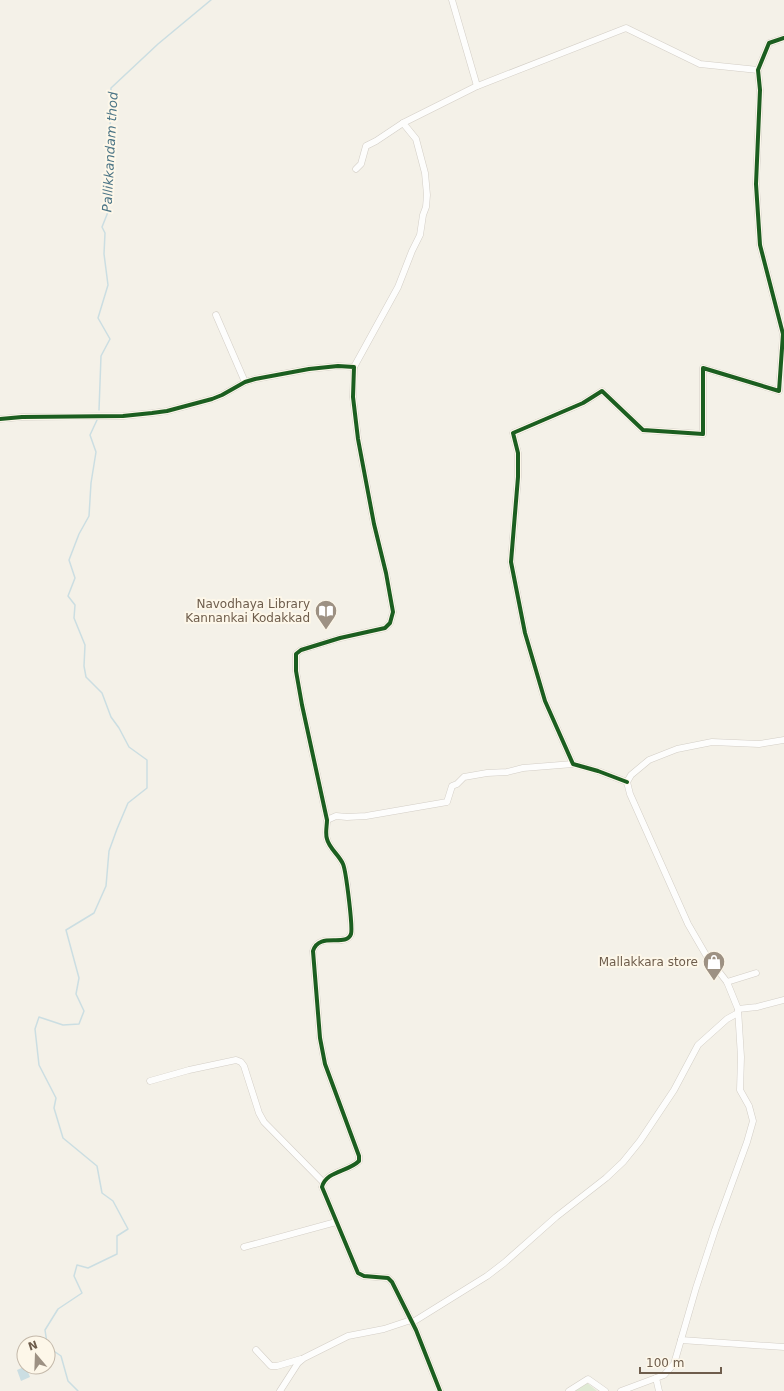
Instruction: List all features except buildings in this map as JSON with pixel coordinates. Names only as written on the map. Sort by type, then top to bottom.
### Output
[{"type":"street","points":[[452,0],[477,86]]},
{"type":"street","points":[[356,169],[361,164],[366,146],[403,124],[477,86],[626,28],[700,64],[758,70]]},
{"type":"street","points":[[573,764],[545,701],[525,633],[511,562],[518,477],[518,453],[513,433],[583,403],[602,391],[644,430],[703,434],[703,368],[779,391],[783,334],[760,245],[756,184],[760,90],[758,70],[770,43],[784,38]]},
{"type":"street","points":[[403,124],[416,139],[425,173],[427,195],[426,207],[423,215],[420,235],[412,250],[398,286],[354,367],[353,397],[358,439],[393,612],[390,623],[385,628],[340,638],[301,650],[296,654],[296,671],[327,820],[327,838],[343,864],[352,921],[351,935],[348,938],[342,940],[324,941],[318,944],[313,952],[320,1038],[325,1064],[359,1156],[359,1161],[355,1165],[327,1178],[323,1182],[322,1187],[358,1273],[364,1276],[388,1278],[390,1280],[412,1321],[440,1391]]},
{"type":"street","points":[[216,315],[245,382]]},
{"type":"street","points":[[0,419],[22,417],[122,416],[167,411],[212,399],[245,382],[267,376],[338,366],[354,367]]},
{"type":"street","points":[[621,1391],[664,1375],[674,1364],[696,1288],[747,1142],[753,1120],[740,1090],[741,1057],[738,1011],[727,982],[706,955],[688,924],[630,794],[627,782],[631,775],[649,760],[677,750],[712,742],[758,744],[784,740]]},
{"type":"street","points":[[327,820],[336,816],[366,816],[447,802],[452,786],[457,784],[464,777],[487,773],[507,772],[522,768],[573,764],[598,771],[627,782]]},
{"type":"street","points":[[727,982],[756,973]]},
{"type":"street","points":[[256,1350],[271,1366],[277,1366],[304,1358],[348,1336],[384,1329],[412,1321],[487,1276],[556,1217],[606,1178],[623,1162],[674,1090],[698,1045],[738,1011],[784,1000]]},
{"type":"street","points":[[150,1081],[224,1062],[236,1060],[241,1062],[244,1066],[259,1113],[264,1122],[323,1182]]},
{"type":"street","points":[[244,1247],[336,1222]]},
{"type":"street","points":[[682,1340],[784,1347]]},
{"type":"street","points":[[280,1391],[298,1363],[304,1358]]},
{"type":"street","points":[[656,1378],[659,1391]]},
{"type":"street","points":[[569,1391],[588,1379],[605,1391]]},
{"type":"green space","points":[[586,1382],[597,1391],[571,1391]]},
{"type":"shaded area","points":[[19,1375],[29,1375],[30,1377],[21,1381]]},
{"type":"waterway","name":"Pallikkandam thod","points":[[99,410],[101,356],[110,339],[98,318],[108,285],[104,254],[105,233],[102,227],[108,212],[111,88],[158,44],[211,0]]},
{"type":"waterway","name":"Pallikkandam thod","points":[[46,1335],[45,1330],[58,1309],[82,1293],[74,1276],[77,1265],[88,1268],[117,1254],[117,1236],[128,1229],[113,1201],[102,1193],[97,1166],[63,1138],[54,1108],[56,1098],[39,1065],[35,1029],[39,1017],[63,1025],[79,1024],[84,1011],[76,994],[79,978],[66,930],[94,913],[106,886],[109,851],[128,803],[147,788],[147,760],[129,747],[119,728],[111,717],[102,693],[86,677],[84,666],[85,645],[74,618],[75,605],[68,596],[75,578],[69,560],[79,534],[89,516],[91,483],[96,452],[90,435],[97,420]]},
{"type":"waterway","name":"Pallikkandam thod","points":[[56,1353],[61,1356],[68,1381],[78,1391]]},
{"type":"cycle path","points":[[627,782],[598,771],[573,764],[545,701],[525,633],[511,562],[518,477],[518,453],[513,433],[583,403],[602,391],[643,430],[703,434],[703,368],[779,391],[783,334],[760,245],[756,184],[760,90],[758,70],[769,43],[784,38]]},
{"type":"cycle path","points":[[0,419],[22,417],[123,416],[167,411],[212,399],[245,382],[255,379],[309,369],[338,366],[354,367],[353,397],[358,439],[393,612],[390,623],[385,628],[340,638],[301,650],[296,654],[296,671],[302,705],[327,820],[326,837],[343,864],[351,921],[351,934],[348,938],[344,940],[321,942],[316,945],[313,951],[320,1038],[325,1064],[359,1156],[359,1161],[328,1178],[322,1187],[358,1273],[364,1276],[388,1278],[392,1282],[416,1330],[440,1391]]},
{"type":"place","name":"Navodhaya Library Kannankai Kodakkad","points":[[326,630]]},
{"type":"place","name":"Mallakkara store","points":[[714,982]]}]
